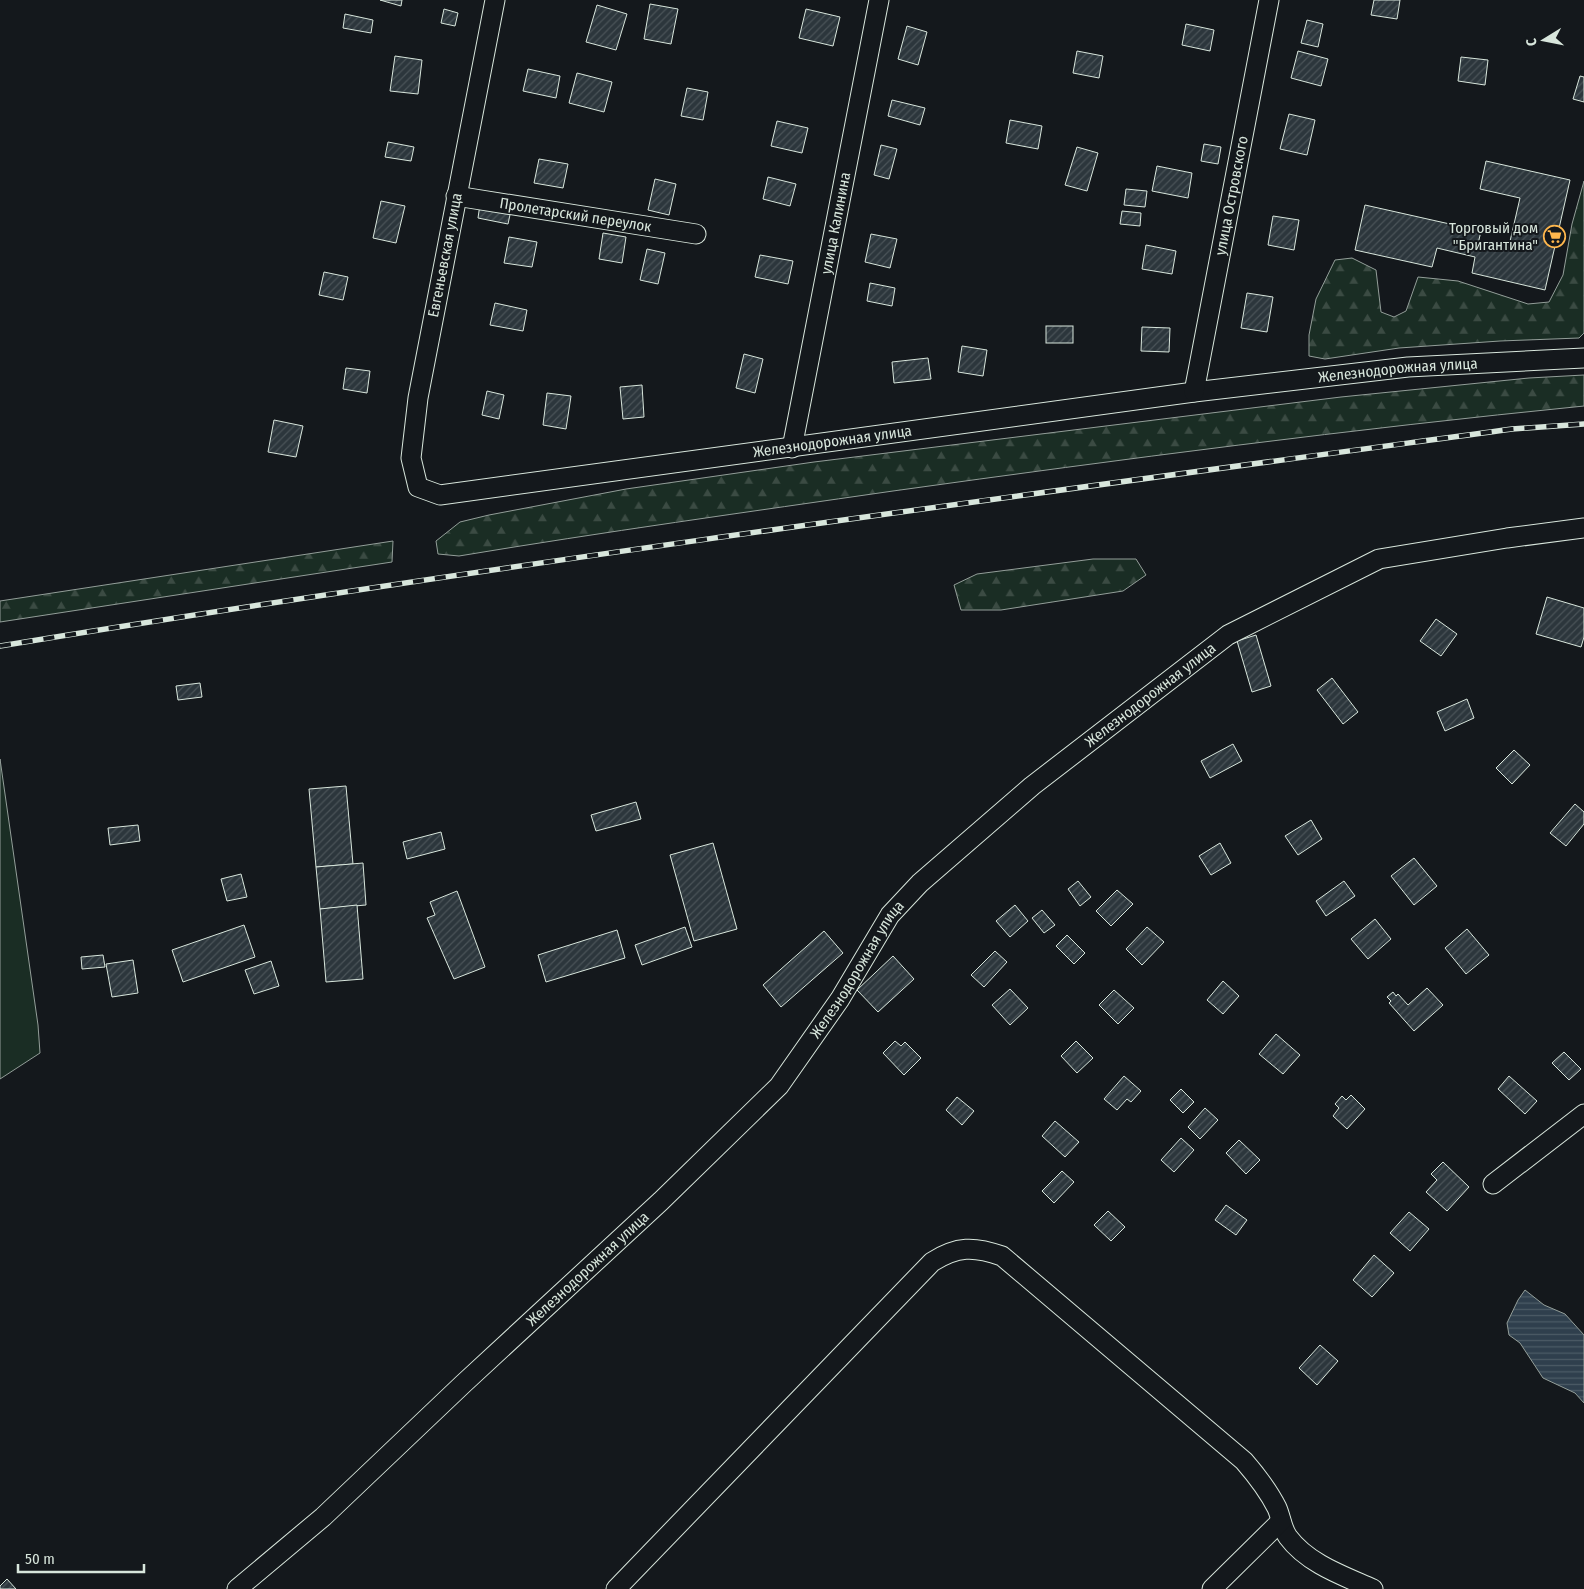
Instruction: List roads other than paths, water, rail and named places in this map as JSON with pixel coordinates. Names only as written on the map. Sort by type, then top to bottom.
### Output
[{"type":"street","name":"Евгеньевская улица","points":[[440,496],[418,487],[411,458],[418,398],[495,0]]},
{"type":"street","name":"улица Калинина","points":[[792,448],[880,0]]},
{"type":"street","name":"улица Островского","points":[[1194,392],[1269,0]]},
{"type":"street","name":"Пролетарский переулок","points":[[456,196],[696,234]]},
{"type":"street","name":"Железнодорожная улица","points":[[440,496],[1194,392],[1408,367],[1584,358]]},
{"type":"street","name":"Железнодорожная улица","points":[[237,1589],[323,1517],[463,1384],[661,1201],[779,1086],[840,999],[890,915],[920,883],[1032,786],[1228,635],[1379,559],[1584,528]]},
{"type":"street","points":[[1493,1184],[1584,1114]]},
{"type":"street","points":[[616,1589],[932,1262],[946,1253],[962,1248],[989,1251],[1002,1256],[1244,1461],[1266,1487],[1287,1536],[1303,1552],[1326,1568],[1373,1589]]},
{"type":"street","points":[[1212,1589],[1281,1521]]},
{"type":"water","points":[[1525,1290],[1544,1305],[1565,1314],[1584,1335],[1584,1403],[1575,1393],[1543,1378],[1520,1343],[1509,1335],[1507,1323]]},
{"type":"railway","points":[[0,646],[378,587],[756,532],[1512,429],[1584,424]]},
{"type":"place","name":"Торговый дом \"Бригантина\"","points":[[1554,237]]}]
